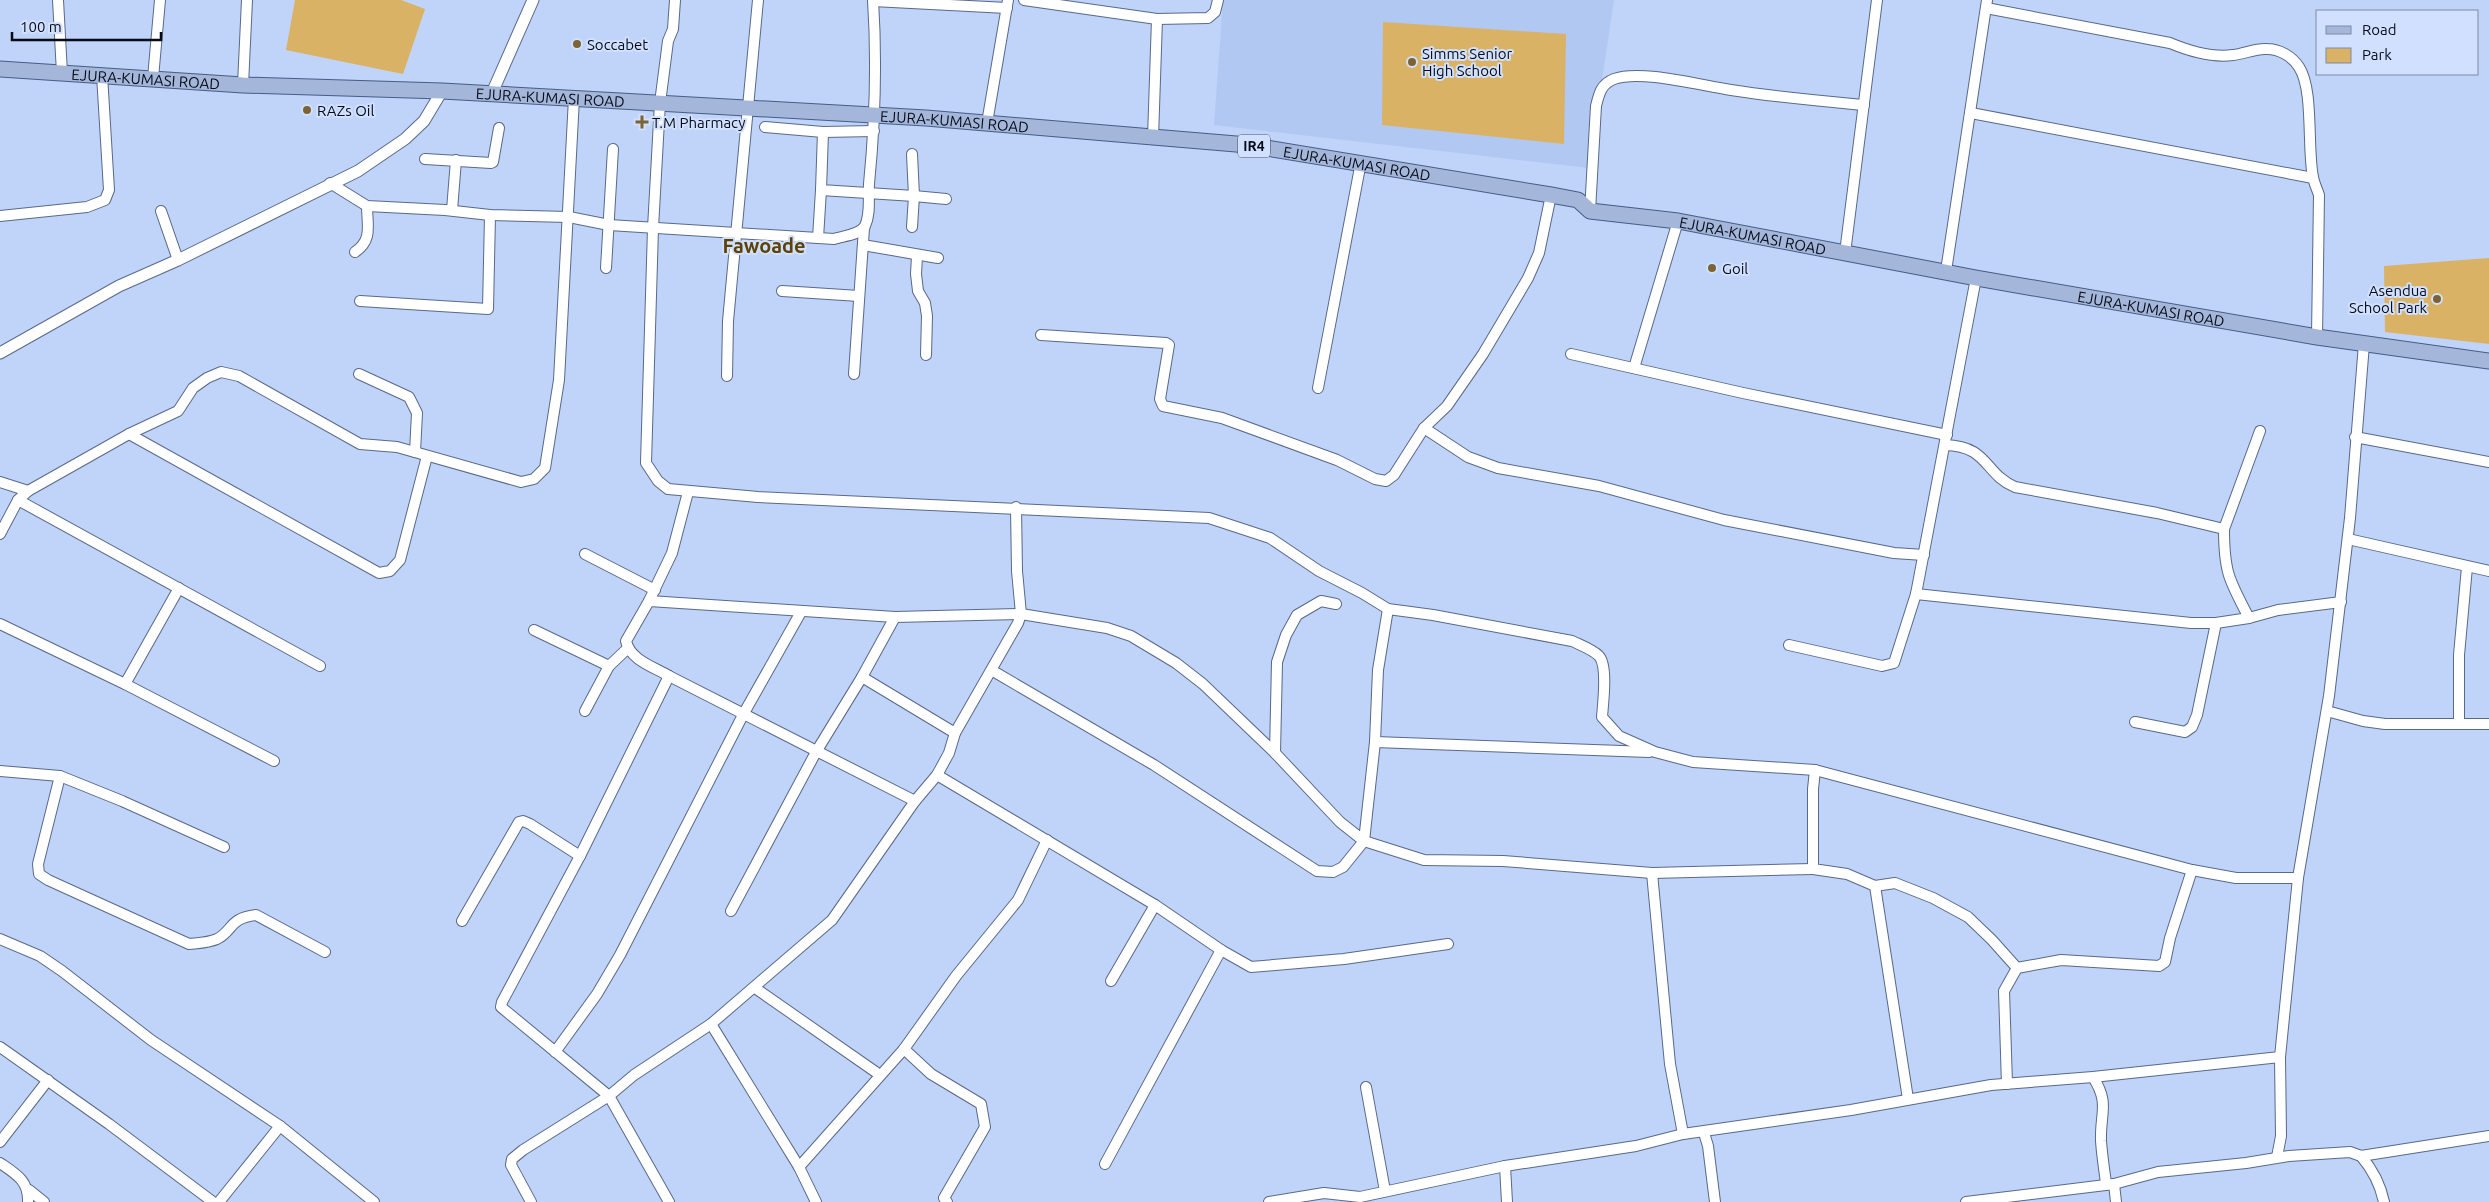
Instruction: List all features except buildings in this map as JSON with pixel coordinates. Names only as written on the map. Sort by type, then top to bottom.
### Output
[{"type":"main road","name":"EJURA-KUMASI ROAD","points":[[0,69],[243,85],[442,91],[875,114],[1248,145],[1361,162],[1578,200],[1590,211],[1678,221],[1976,278],[2317,337],[2489,361]]},
{"type":"street","points":[[58,0],[62,73]]},
{"type":"street","points":[[154,78],[160,0]]},
{"type":"street","points":[[243,85],[247,0]]},
{"type":"street","points":[[492,94],[533,0]]},
{"type":"street","points":[[675,0],[673,29],[666,50],[660,103],[653,228],[646,463],[658,481],[668,489],[758,497],[1016,507],[1099,514],[1209,518],[1270,538],[1319,571],[1388,609],[1433,614],[1572,641],[1588,649],[1598,655],[1604,662],[1602,717],[1619,736],[1656,752],[1693,762],[1815,770],[2192,870],[2236,878],[2298,878]]},
{"type":"street","points":[[726,376],[728,321],[746,108],[758,0]]},
{"type":"street","points":[[854,374],[864,228],[869,216],[868,194],[875,114],[876,48],[873,0],[1008,4],[987,123]]},
{"type":"street","points":[[1024,0],[1085,5],[1157,19],[1208,18],[1215,12],[1218,0]]},
{"type":"street","points":[[1845,253],[1877,0]]},
{"type":"street","points":[[1946,271],[1987,4],[2170,43],[2190,52],[2232,56],[2265,48],[2280,50],[2298,66],[2303,76],[2313,178],[2319,195],[2317,337]]},
{"type":"street","points":[[1154,138],[1157,19]]},
{"type":"street","points":[[0,216],[87,207],[105,200],[109,190],[102,75]]},
{"type":"street","points":[[1590,211],[1596,106],[1600,90],[1605,84],[1615,79],[1637,76],[1732,90],[1864,105]]},
{"type":"street","points":[[0,353],[119,286],[178,260],[330,183],[358,171],[405,139],[424,121],[442,91]]},
{"type":"street","points":[[0,534],[18,500],[28,491],[128,434],[178,411],[193,388],[207,378],[221,372],[239,376],[360,444],[397,446],[521,482],[534,479],[544,468],[558,380],[569,218],[574,98]]},
{"type":"street","points":[[1971,113],[2313,178]]},
{"type":"street","points":[[766,127],[823,132],[874,131]]},
{"type":"street","points":[[425,159],[493,162],[499,128]]},
{"type":"street","points":[[818,238],[823,132]]},
{"type":"street","points":[[606,268],[613,149]]},
{"type":"street","points":[[912,154],[914,196],[912,227]]},
{"type":"street","points":[[452,210],[456,160]]},
{"type":"street","points":[[1318,388],[1361,162]]},
{"type":"street","points":[[330,183],[367,206],[452,210],[490,215],[569,218],[609,225],[834,239],[855,234],[864,228]]},
{"type":"street","points":[[821,190],[946,199]]},
{"type":"street","points":[[1041,335],[1166,343],[1169,345],[1160,399],[1163,406],[1222,418],[1337,460],[1375,479],[1386,481],[1394,475],[1424,428],[1447,406],[1483,354],[1528,278],[1539,253],[1551,195]]},
{"type":"street","points":[[355,252],[364,246],[368,238],[367,206]]},
{"type":"street","points":[[161,211],[178,260]]},
{"type":"street","points":[[360,301],[488,309],[490,215]]},
{"type":"street","points":[[1634,368],[1678,221]]},
{"type":"street","points":[[863,245],[917,256],[938,258]]},
{"type":"street","points":[[917,256],[916,274],[918,291],[925,303],[927,316],[926,355]]},
{"type":"street","points":[[1789,644],[1882,666],[1894,663],[1916,594],[1976,278]]},
{"type":"street","points":[[782,291],[859,296]]},
{"type":"street","points":[[2277,1157],[2281,1136],[2280,1057],[2298,878],[2327,710],[2348,539],[2364,344]]},
{"type":"street","points":[[1571,354],[1737,392],[1947,434]]},
{"type":"street","points":[[359,374],[408,397],[417,413],[415,452]]},
{"type":"street","points":[[1424,428],[1468,457],[1498,468],[1599,486],[1724,520],[1894,553],[1924,555]]},
{"type":"street","points":[[2249,618],[2230,582],[2224,562],[2224,528],[2260,431]]},
{"type":"street","points":[[128,434],[379,573],[390,571],[400,560],[427,456]]},
{"type":"street","points":[[2355,437],[2489,462]]},
{"type":"street","points":[[1945,445],[1962,446],[1971,450],[1983,459],[2006,483],[2015,487],[2157,513],[2224,528]]},
{"type":"street","points":[[0,482],[28,491]]},
{"type":"street","points":[[688,492],[672,553],[650,601],[626,641],[627,649],[633,655],[669,676],[915,801]]},
{"type":"street","points":[[18,500],[320,666]]},
{"type":"street","points":[[531,1202],[511,1165],[512,1159],[523,1150],[609,1096],[634,1075],[711,1024],[832,920],[915,801],[937,775],[949,753],[955,733],[993,671],[1021,614],[1017,571],[1016,507]]},
{"type":"street","points":[[2348,539],[2467,567],[2489,570]]},
{"type":"street","points":[[585,554],[655,590]]},
{"type":"street","points":[[2458,724],[2459,656],[2467,567]]},
{"type":"street","points":[[126,684],[179,588]]},
{"type":"street","points":[[1916,594],[2191,623],[2216,623],[2249,618],[2300,606],[2340,602]]},
{"type":"street","points":[[1274,753],[1277,662],[1286,636],[1297,615],[1321,600],[1336,604]]},
{"type":"street","points":[[650,601],[896,617],[1021,614],[1108,628],[1131,636],[1176,663],[1204,684],[1340,822],[1364,841],[1424,860],[1503,861],[1652,873],[1813,869],[1847,874],[1874,886],[1895,883],[1933,898],[1968,917],[2017,968]]},
{"type":"street","points":[[993,671],[1154,765],[1317,871],[1333,872],[1342,868],[1364,841],[1375,742],[1378,670],[1388,609]]},
{"type":"street","points":[[555,1052],[597,994],[620,955],[744,714],[801,612]]},
{"type":"street","points":[[731,911],[816,752],[896,617]]},
{"type":"street","points":[[2135,722],[2185,732],[2192,727],[2197,715],[2216,623]]},
{"type":"street","points":[[0,624],[126,684],[274,761]]},
{"type":"street","points":[[534,630],[609,666]]},
{"type":"street","points":[[585,711],[609,666],[627,649]]},
{"type":"street","points":[[669,676],[580,856],[502,1002],[503,1010],[609,1096],[669,1202]]},
{"type":"street","points":[[862,677],[955,733]]},
{"type":"street","points":[[2327,710],[2362,721],[2385,724],[2489,724]]},
{"type":"street","points":[[1375,742],[1656,752]]},
{"type":"street","points":[[1813,869],[1813,789],[1815,770]]},
{"type":"street","points":[[0,771],[60,776],[224,847]]},
{"type":"street","points":[[937,775],[1155,905],[1221,950],[1251,967],[1344,959],[1448,944]]},
{"type":"street","points":[[60,776],[38,864],[39,874],[48,880],[189,944],[204,943],[218,939],[229,926],[244,916],[256,915],[325,952]]},
{"type":"street","points":[[462,921],[520,822],[523,821],[530,824],[580,856]]},
{"type":"street","points":[[799,1167],[904,1049],[956,976],[1018,900],[1047,840]]},
{"type":"street","points":[[2017,968],[2061,960],[2159,966],[2165,962],[2170,938],[2192,870]]},
{"type":"street","points":[[1652,873],[1670,1064],[1682,1134]]},
{"type":"street","points":[[1874,886],[1908,1099]]},
{"type":"street","points":[[1111,981],[1155,905]]},
{"type":"street","points":[[0,939],[40,956],[151,1040],[280,1126],[374,1202]]},
{"type":"street","points":[[1105,1164],[1221,950]]},
{"type":"street","points":[[2007,1084],[2004,991],[2017,968]]},
{"type":"street","points":[[754,988],[880,1075]]},
{"type":"street","points":[[711,1024],[799,1167],[816,1202]]},
{"type":"street","points":[[0,1047],[48,1080],[213,1202]]},
{"type":"street","points":[[904,1049],[931,1074],[981,1104],[985,1127],[944,1198],[947,1202]]},
{"type":"street","points":[[1269,1202],[1324,1193],[1360,1197],[1505,1166],[1636,1146],[1682,1134],[1704,1133],[2007,1084],[2280,1057]]},
{"type":"street","points":[[2093,1077],[2101,1090],[2105,1111],[2101,1139],[2110,1184],[2116,1202]]},
{"type":"street","points":[[0,1142],[48,1080]]},
{"type":"street","points":[[1366,1087],[1385,1191]]},
{"type":"street","points":[[219,1202],[280,1126]]},
{"type":"street","points":[[1704,1133],[1708,1146],[1715,1202]]},
{"type":"street","points":[[1966,1202],[2110,1184],[2158,1172],[2246,1163],[2277,1157],[2350,1152],[2361,1156],[2489,1136]]},
{"type":"street","points":[[2361,1156],[2373,1170],[2382,1189],[2384,1202]]},
{"type":"street","points":[[0,1163],[18,1175],[28,1190],[44,1202]]},
{"type":"street","points":[[1505,1166],[1507,1202]]},
{"type":"street","points":[[28,1190],[28,1202]]},
{"type":"shaded area","name":"Simms Senior High School","points":[[1223,0],[1614,0],[1589,168],[1214,125]]},
{"type":"green space","points":[[295,0],[401,0],[425,9],[403,74],[286,50]]},
{"type":"green space","points":[[1383,22],[1566,34],[1564,144],[1382,125]]},
{"type":"green space","name":"Asendua School Park","points":[[2489,258],[2489,344],[2385,332],[2384,266]]},
{"type":"place","name":"Soccabet","points":[[577,44]]},
{"type":"place","name":"Simms Senior High School","points":[[1412,62]]},
{"type":"place","name":"RAZs Oil","points":[[307,110]]},
{"type":"place","name":"T.M Pharmacy","points":[[642,122]]},
{"type":"place","name":"Goil","points":[[1712,268]]},
{"type":"place","name":"Asendua School Park","points":[[2437,299]]},
{"type":"district","name":"Fawoade","points":[[764,245]]}]
